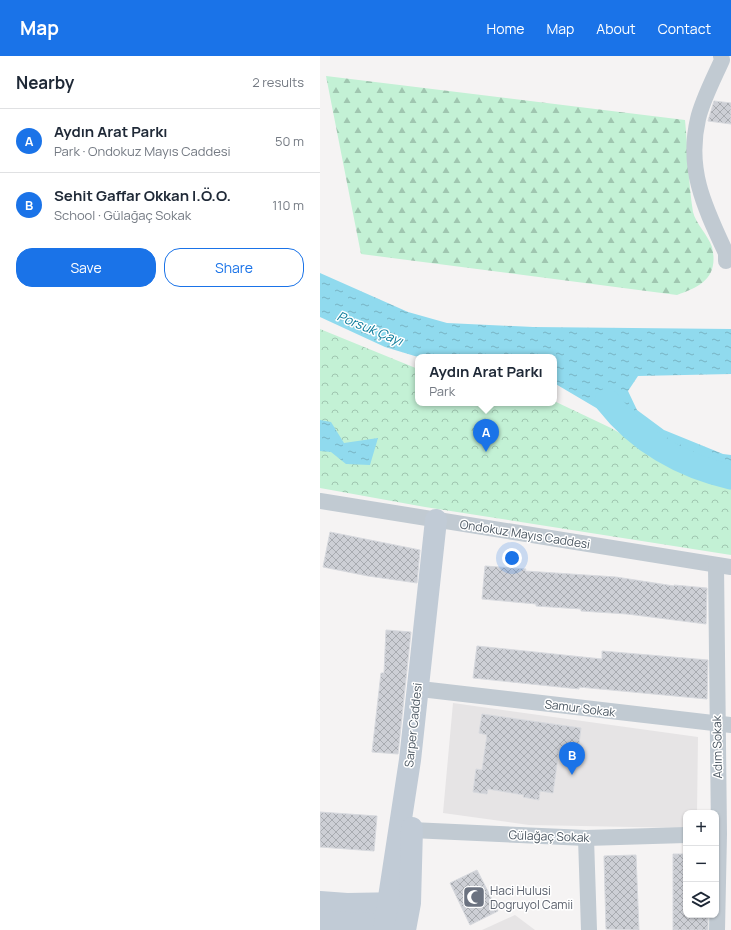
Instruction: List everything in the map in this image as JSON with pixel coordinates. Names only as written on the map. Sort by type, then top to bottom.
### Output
[{"type":"main road","name":"Sarper Caddesi","points":[[395,927],[410,903],[411,830],[429,690],[442,521]]},
{"type":"main road","name":"Sarper Caddesi","points":[[395,927],[388,902],[410,760],[442,521]]},
{"type":"main road","points":[[320,902],[347,904],[388,902],[410,903]]},
{"type":"main road","points":[[320,922],[395,927]]},
{"type":"street","points":[[721,56],[722,60],[698,118],[694,150],[696,178],[706,210],[726,253],[726,261]]},
{"type":"street","name":"Ondokuz Mayıs Caddesi","points":[[320,501],[724,566]]},
{"type":"street","name":"Adım Sokak","points":[[719,810],[724,725],[724,566]]},
{"type":"street","name":"Samur Sokak","points":[[429,690],[724,725]]},
{"type":"street","name":"Gülağaç Sokak","points":[[411,830],[586,838],[683,835]]},
{"type":"street","points":[[586,838],[589,930]]},
{"type":"street","name":"Adım Sokak","points":[[717,846],[717,930]]},
{"type":"shaded area","points":[[453,703],[698,737],[697,810],[683,810],[683,828],[529,825],[443,813]]},
{"type":"shaded area","points":[[515,915],[535,930],[482,930]]},
{"type":"green space","points":[[326,76],[685,120],[693,212],[712,247],[713,266],[710,273],[706,279],[694,288],[677,295],[361,254]]},
{"type":"green space","points":[[320,329],[415,368],[415,406],[557,406],[557,402],[611,428],[693,476],[731,482],[731,555],[425,507],[320,488]]},
{"type":"water","points":[[320,273],[408,312],[447,323],[533,327],[731,329],[731,374],[638,376],[628,391],[637,410],[664,430],[723,454],[731,455],[731,471],[681,458],[557,385],[557,354],[415,354],[415,356],[385,347],[320,317]]},
{"type":"water","points":[[320,420],[331,422],[344,443],[378,438],[370,465],[346,464],[331,452],[320,451]]},
{"type":"building","points":[[714,101],[731,103],[731,124],[708,121]]},
{"type":"building","points":[[330,532],[420,550],[417,583],[368,576],[323,567]]},
{"type":"building","points":[[485,566],[526,569],[525,571],[616,577],[674,586],[707,588],[706,624],[482,599]]},
{"type":"building","points":[[386,630],[411,632],[398,754],[372,752],[381,673],[384,673]]},
{"type":"building","points":[[477,646],[602,659],[602,651],[708,660],[707,699],[579,687],[579,689],[473,678]]},
{"type":"building","points":[[482,714],[581,728],[578,752],[559,750],[553,793],[540,791],[539,800],[523,797],[524,795],[488,789],[487,794],[473,792],[476,769],[482,770],[487,735],[479,733]]},
{"type":"building","points":[[320,812],[377,816],[374,851],[320,847]]},
{"type":"building","points":[[673,854],[683,854],[683,918],[708,918],[708,930],[673,930]]},
{"type":"building","points":[[636,855],[639,930],[606,929],[604,856]]},
{"type":"building","name":"Haci Hulusi Dogruyol Camii","points":[[477,870],[498,911],[470,925],[450,883]]},
{"type":"waterway","name":"Porsuk Çayı","points":[[607,401],[633,428],[662,450],[695,466],[731,477]]},
{"type":"place","name":"Aydın Arat Parkı","points":[[486,452]]},
{"type":"place","name":"Sehit Gaffar Okkan I.Ö.O.","points":[[572,775]]},
{"type":"place","name":"Haci Hulusi Dogruyol Camii","points":[[474,897]]}]
